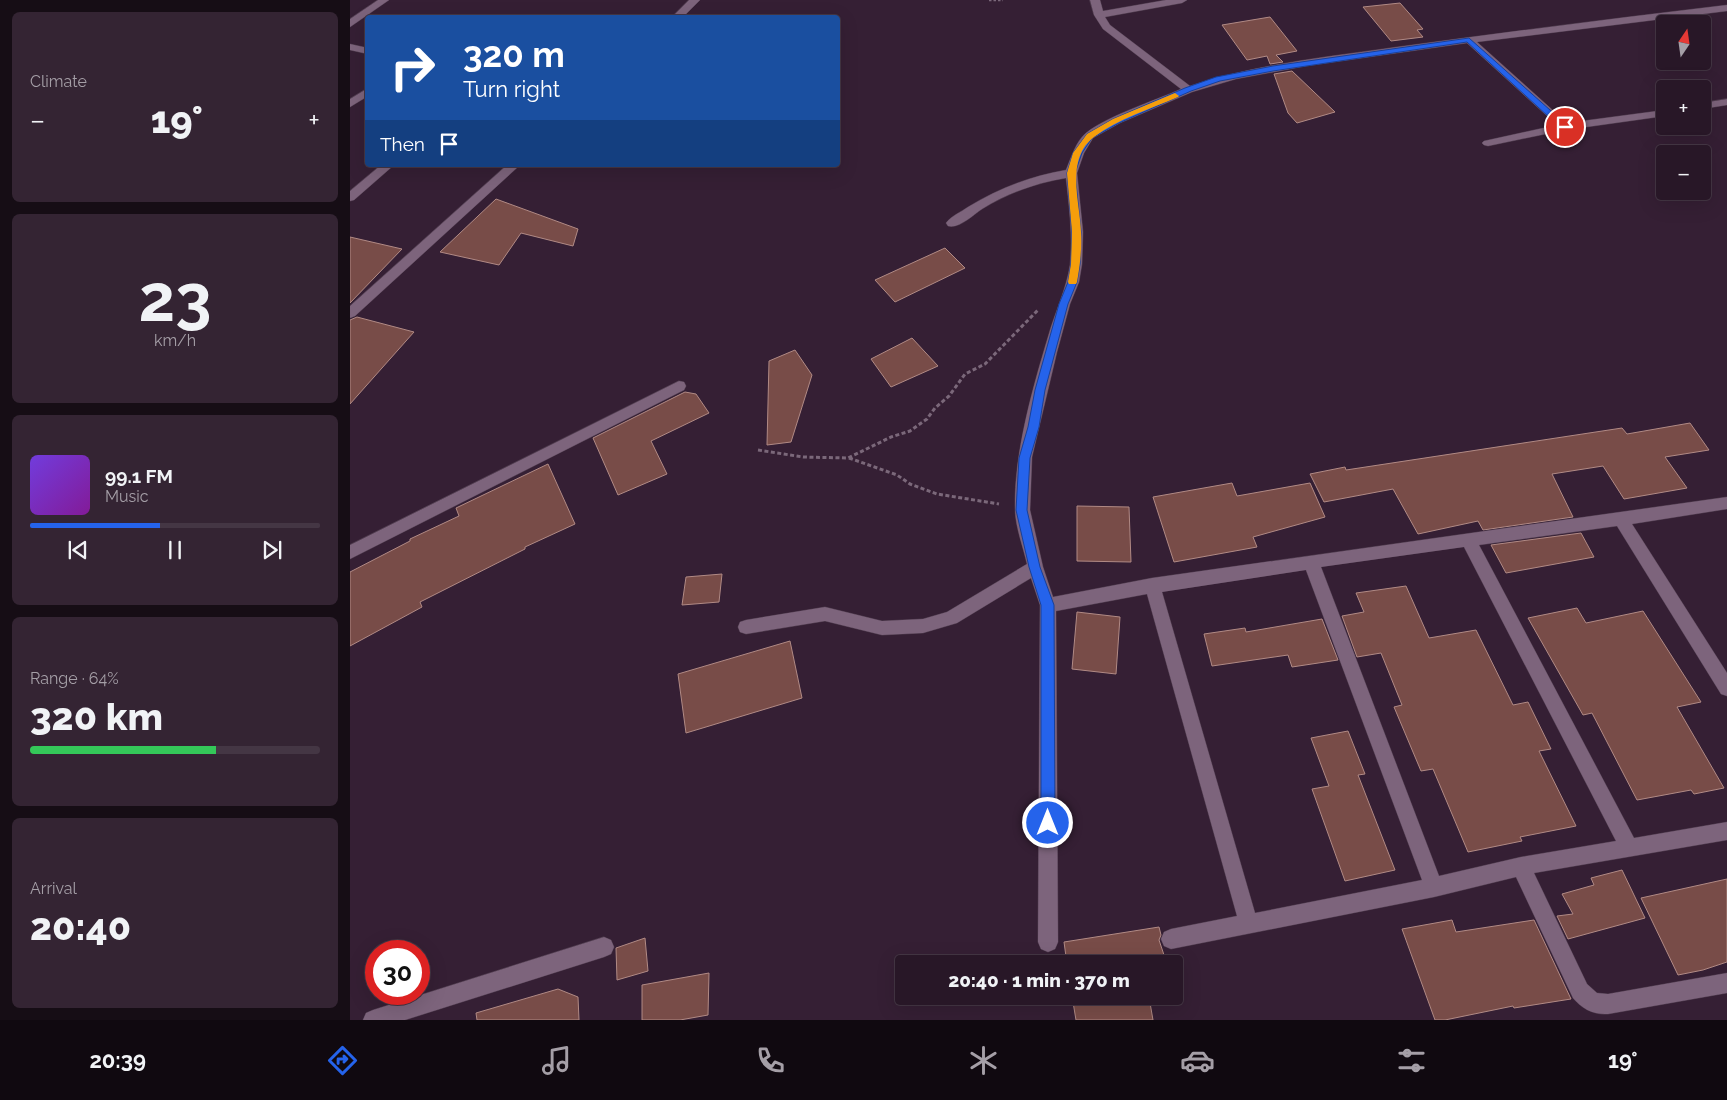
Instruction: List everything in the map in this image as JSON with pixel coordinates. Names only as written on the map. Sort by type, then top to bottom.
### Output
[{"type":"street","points":[[350,24],[384,0]]},
{"type":"street","points":[[679,15],[695,0]]},
{"type":"street","points":[[1095,0],[1099,15],[1106,27],[1188,90]]},
{"type":"street","points":[[1099,15],[1182,0]]},
{"type":"street","points":[[1048,942],[1048,605],[1034,567],[1022,510],[1025,458],[1047,361],[1064,304],[1073,282],[1076,264],[1076,232],[1071,173],[1078,153],[1090,136],[1116,121],[1188,90],[1219,79],[1273,69],[1469,40],[1727,8]]},
{"type":"street","points":[[1469,40],[1565,127]]},
{"type":"street","points":[[350,47],[365,50]]},
{"type":"street","points":[[350,104],[365,93]]},
{"type":"street","points":[[1711,105],[1727,102]]},
{"type":"street","points":[[1488,143],[1565,127],[1656,114]]},
{"type":"street","points":[[350,196],[386,167]]},
{"type":"street","points":[[350,313],[512,167]]},
{"type":"street","points":[[952,223],[1012,188],[1042,177],[1071,173]]},
{"type":"street","points":[[350,552],[679,386]]},
{"type":"street","points":[[1048,605],[1152,585],[1621,520],[1727,503]]},
{"type":"street","points":[[1621,520],[1727,688]]},
{"type":"street","points":[[1469,541],[1628,847]]},
{"type":"street","points":[[1311,562],[1434,887]]},
{"type":"street","points":[[746,627],[825,614],[882,628],[923,626],[950,618],[1034,567]]},
{"type":"street","points":[[1152,585],[1248,922]]},
{"type":"street","points":[[1172,939],[1248,922],[1434,887],[1521,866],[1727,831]]},
{"type":"street","points":[[1521,866],[1580,991],[1587,999],[1599,1004],[1608,1004],[1727,983]]},
{"type":"street","points":[[373,1020],[604,946]]},
{"type":"path","points":[[989,0],[1003,0]]},
{"type":"path","points":[[848,458],[892,437],[910,431],[927,419],[935,408],[949,396],[965,374],[985,364],[1042,305]]},
{"type":"path","points":[[758,450],[803,457],[848,458],[896,474],[910,484],[937,494],[1003,504],[1022,510]]},
{"type":"building","points":[[1400,3],[1423,29],[1417,30],[1423,37],[1391,41],[1363,7]]},
{"type":"building","points":[[1270,17],[1297,51],[1276,55],[1283,62],[1270,64],[1267,56],[1247,60],[1222,25]]},
{"type":"building","points":[[1292,71],[1335,112],[1297,123],[1288,113],[1274,74]]},
{"type":"building","points":[[496,199],[578,229],[573,246],[521,233],[499,265],[440,252]]},
{"type":"building","points":[[350,237],[402,249],[350,303]]},
{"type":"building","points":[[945,248],[965,268],[895,302],[875,280]]},
{"type":"building","points":[[357,317],[414,332],[350,404],[350,320]]},
{"type":"building","points":[[912,338],[938,366],[891,387],[871,359]]},
{"type":"building","points":[[795,350],[812,375],[791,442],[767,445],[769,361]]},
{"type":"building","points":[[685,392],[696,394],[709,413],[651,441],[667,474],[618,495],[593,438]]},
{"type":"building","points":[[1690,423],[1709,450],[1665,457],[1687,488],[1624,499],[1603,466],[1552,474],[1573,517],[1483,530],[1478,521],[1418,534],[1393,489],[1324,502],[1310,474],[1345,467],[1346,470],[1622,428],[1627,434]]},
{"type":"building","points":[[548,464],[575,524],[525,547],[525,549],[420,602],[422,607],[350,646],[350,572],[410,541],[410,539],[459,516],[456,508]]},
{"type":"building","points":[[1232,483],[1237,496],[1310,483],[1325,517],[1253,537],[1257,547],[1174,562],[1153,497]]},
{"type":"building","points":[[1077,506],[1129,507],[1131,562],[1077,561]]},
{"type":"building","points":[[1581,533],[1594,557],[1506,573],[1491,545]]},
{"type":"building","points":[[722,574],[719,602],[682,605],[686,577]]},
{"type":"building","points":[[1406,586],[1429,638],[1476,630],[1513,705],[1528,702],[1551,749],[1539,751],[1576,826],[1520,837],[1522,841],[1468,852],[1433,769],[1421,771],[1394,707],[1402,705],[1381,653],[1357,657],[1342,616],[1364,612],[1356,593]]},
{"type":"building","points":[[1577,608],[1586,623],[1643,611],[1701,702],[1677,707],[1724,788],[1694,794],[1691,790],[1637,800],[1592,713],[1583,715],[1528,618]]},
{"type":"building","points":[[1077,612],[1120,617],[1116,674],[1072,669]]},
{"type":"building","points":[[1322,619],[1338,660],[1292,667],[1288,655],[1212,666],[1204,634],[1245,628],[1246,632]]},
{"type":"building","points":[[790,641],[802,698],[686,733],[678,674]]},
{"type":"building","points":[[1348,731],[1365,774],[1358,775],[1395,870],[1345,881],[1312,789],[1329,786],[1311,738]]},
{"type":"building","points":[[1622,870],[1645,918],[1568,939],[1557,916],[1573,914],[1562,894],[1594,885],[1591,878]]},
{"type":"building","points":[[1727,879],[1727,962],[1703,970],[1678,975],[1641,898]]},
{"type":"building","points":[[1452,920],[1456,932],[1534,920],[1571,999],[1514,1008],[1513,1006],[1445,1020],[1435,1020],[1402,929]]},
{"type":"building","points":[[1159,927],[1161,935],[1159,940],[1164,955],[1066,955],[1064,942]]},
{"type":"building","points":[[645,938],[648,971],[617,980],[616,948]]},
{"type":"building","points":[[709,973],[708,1015],[680,1020],[642,1020],[642,985]]},
{"type":"building","points":[[558,989],[578,997],[579,1020],[477,1020],[476,1013]]},
{"type":"building","points":[[1074,1005],[1150,1005],[1153,1020],[1076,1020]]},
{"type":"slow traffic","points":[[1073,282],[1076,264],[1076,232],[1071,173],[1078,153],[1090,136],[1116,121],[1175,96]]},
{"type":"route","points":[[1048,823],[1048,605],[1034,567],[1022,510],[1025,458],[1050,352],[1064,304],[1073,282],[1076,264],[1076,232],[1071,173],[1078,153],[1090,136],[1116,121],[1188,90],[1219,79],[1273,69],[1469,40],[1565,127]]}]
